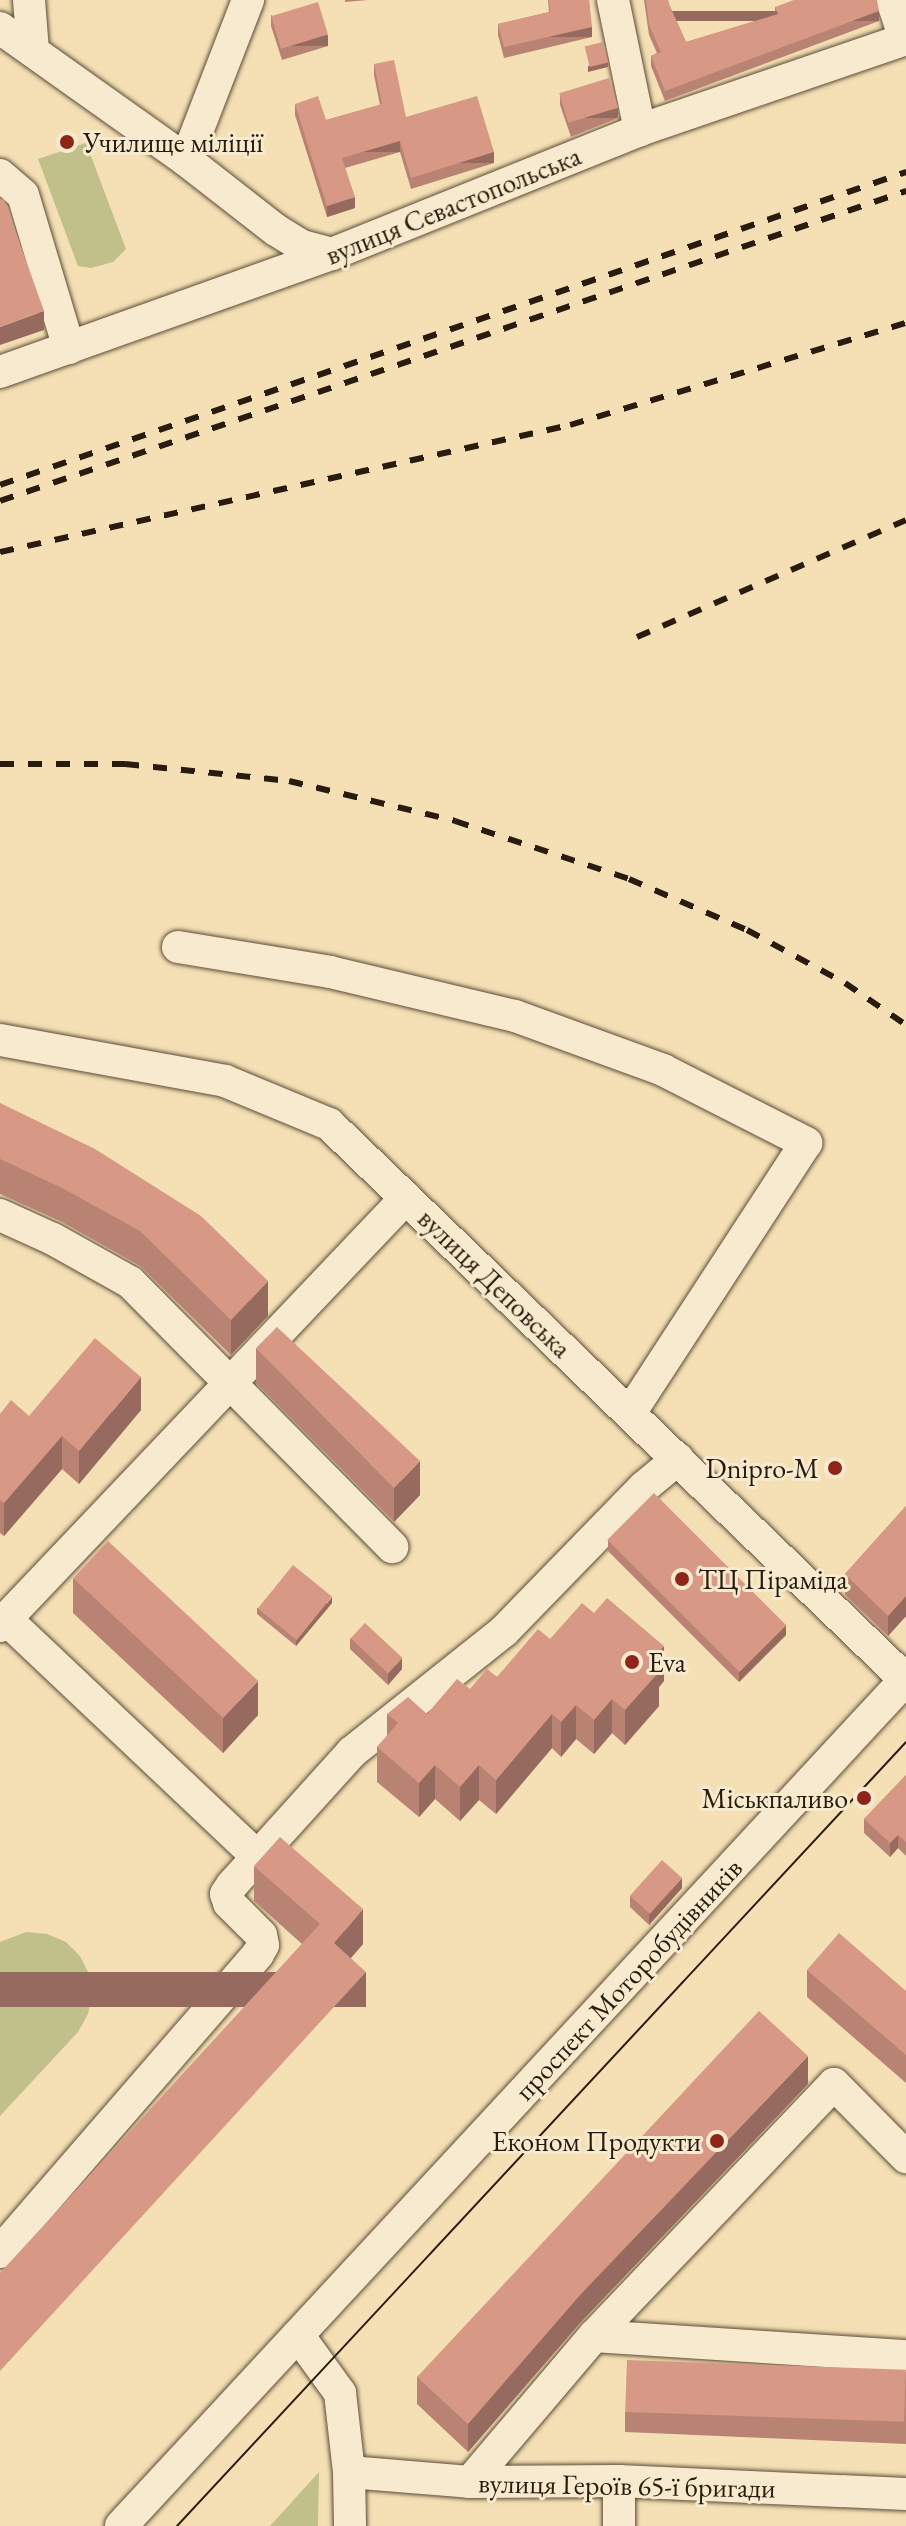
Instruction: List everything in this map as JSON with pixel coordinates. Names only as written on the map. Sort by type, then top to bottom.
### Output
[{"type":"street","points":[[29,0],[33,51]]},
{"type":"street","points":[[186,160],[248,0]]},
{"type":"street","points":[[613,0],[640,130]]},
{"type":"street","points":[[892,0],[905,39]]},
{"type":"street","points":[[0,28],[186,160],[276,230],[302,246],[332,254]]},
{"type":"street","name":"вулиця Севастопольська","points":[[0,372],[332,254],[640,130],[905,39]]},
{"type":"street","points":[[0,175],[23,195],[69,348]]},
{"type":"street","points":[[178,947],[330,972],[515,1016],[663,1070],[806,1143],[630,1413]]},
{"type":"street","name":"вулиця Деповська","points":[[0,1040],[225,1081],[329,1124],[906,1679]]},
{"type":"street","points":[[258,1857],[3,1623],[406,1198]]},
{"type":"street","points":[[0,1215],[53,1239],[130,1282],[392,1547]]},
{"type":"street","points":[[0,2252],[258,1954],[263,1945],[261,1935],[229,1903],[226,1894],[352,1752],[504,1631],[644,1487],[678,1459]]},
{"type":"street","name":"проспект Моторобудівників","points":[[121,2526],[906,1679]]},
{"type":"street","points":[[470,2482],[594,2336],[834,2084],[906,2157]]},
{"type":"street","points":[[298,2335],[340,2393],[349,2472],[350,2526]]},
{"type":"street","points":[[594,2336],[906,2356]]},
{"type":"street","name":"вулиця Героїв 65-ї бригади","points":[[349,2472],[470,2482],[619,2481],[906,2494]]},
{"type":"street","points":[[619,2481],[619,2526]]},
{"type":"shaded area","points":[[86,143],[126,249],[113,262],[91,268],[78,266],[38,159]]},
{"type":"shaded area","points":[[26,1932],[47,1934],[66,1942],[80,1956],[89,1974],[92,1994],[88,2014],[78,2032],[0,2116],[0,1942]]},
{"type":"shaded area","points":[[319,2472],[318,2526],[270,2526]]},
{"type":"building","points":[[549,0],[589,0],[592,27],[504,47],[498,24],[550,12]]},
{"type":"building","points":[[646,0],[668,0],[686,42],[778,14],[775,7],[794,0],[877,0],[879,11],[665,91],[651,56],[661,52],[649,25]]},
{"type":"building","points":[[318,2],[328,35],[281,49],[271,16]]},
{"type":"building","points":[[603,42],[608,62],[590,67],[585,47]]},
{"type":"building","points":[[394,60],[406,117],[477,96],[494,152],[411,178],[400,141],[342,158],[355,197],[327,206],[295,104],[318,96],[326,120],[382,104],[374,64]]},
{"type":"building","points":[[609,78],[618,108],[568,123],[559,93]]},
{"type":"building","points":[[4,199],[44,311],[0,327],[0,200]]},
{"type":"building","points":[[0,1103],[95,1149],[201,1216],[268,1281],[231,1320],[140,1231],[62,1188],[0,1159]]},
{"type":"building","points":[[277,1327],[420,1461],[394,1488],[256,1348]]},
{"type":"building","points":[[95,1338],[141,1377],[79,1451],[62,1436],[4,1503],[0,1500],[0,1414],[11,1400],[29,1416]]},
{"type":"building","name":"ТЦ Піраміда","points":[[654,1493],[786,1625],[740,1672],[607,1540]]},
{"type":"building","points":[[906,1506],[906,1596],[888,1616],[845,1574]]},
{"type":"building","points":[[108,1541],[258,1681],[223,1718],[73,1578]]},
{"type":"building","points":[[293,1565],[332,1596],[297,1640],[258,1609]]},
{"type":"building","points":[[607,1598],[664,1646],[649,1664],[659,1672],[625,1710],[612,1699],[594,1720],[576,1705],[561,1722],[552,1714],[496,1780],[479,1765],[460,1787],[435,1765],[419,1783],[377,1747],[398,1723],[387,1714],[408,1697],[427,1714],[457,1679],[470,1689],[487,1669],[497,1677],[538,1629],[550,1639],[582,1603],[594,1613]]},
{"type":"building","points":[[365,1623],[402,1658],[388,1673],[351,1638]]},
{"type":"building","points":[[906,1775],[906,1842],[898,1835],[890,1843],[864,1819]]},
{"type":"building","points":[[280,1837],[363,1909],[334,1943],[366,1972],[0,2371],[0,2273],[320,1924],[254,1866]]},
{"type":"building","points":[[662,1860],[682,1878],[650,1914],[630,1896]]},
{"type":"building","points":[[839,1933],[906,1991],[906,2055],[807,1970]]},
{"type":"building","points":[[759,2011],[808,2056],[580,2295],[468,2424],[417,2377]]},
{"type":"building","points":[[627,2360],[906,2370],[904,2422],[625,2412]]},
{"type":"tram line","points":[[177,2526],[906,1742]]},
{"type":"railway","points":[[0,485],[906,172]]},
{"type":"railway","points":[[0,501],[906,191]]},
{"type":"railway","points":[[0,552],[570,425],[906,323]]},
{"type":"railway","points":[[637,637],[906,520]]},
{"type":"railway","points":[[0,764],[125,764],[289,781],[455,821],[629,879],[747,930],[845,983],[906,1025]]},
{"type":"place","name":"Училище міліції","points":[[67,142]]},
{"type":"place","name":"Dnipro-M","points":[[835,1468]]},
{"type":"place","name":"ТЦ Піраміда","points":[[682,1579]]},
{"type":"place","name":"Eva","points":[[632,1662]]},
{"type":"place","name":"Міськпаливо","points":[[864,1798]]},
{"type":"place","name":"Економ Продукти","points":[[717,2141]]}]
